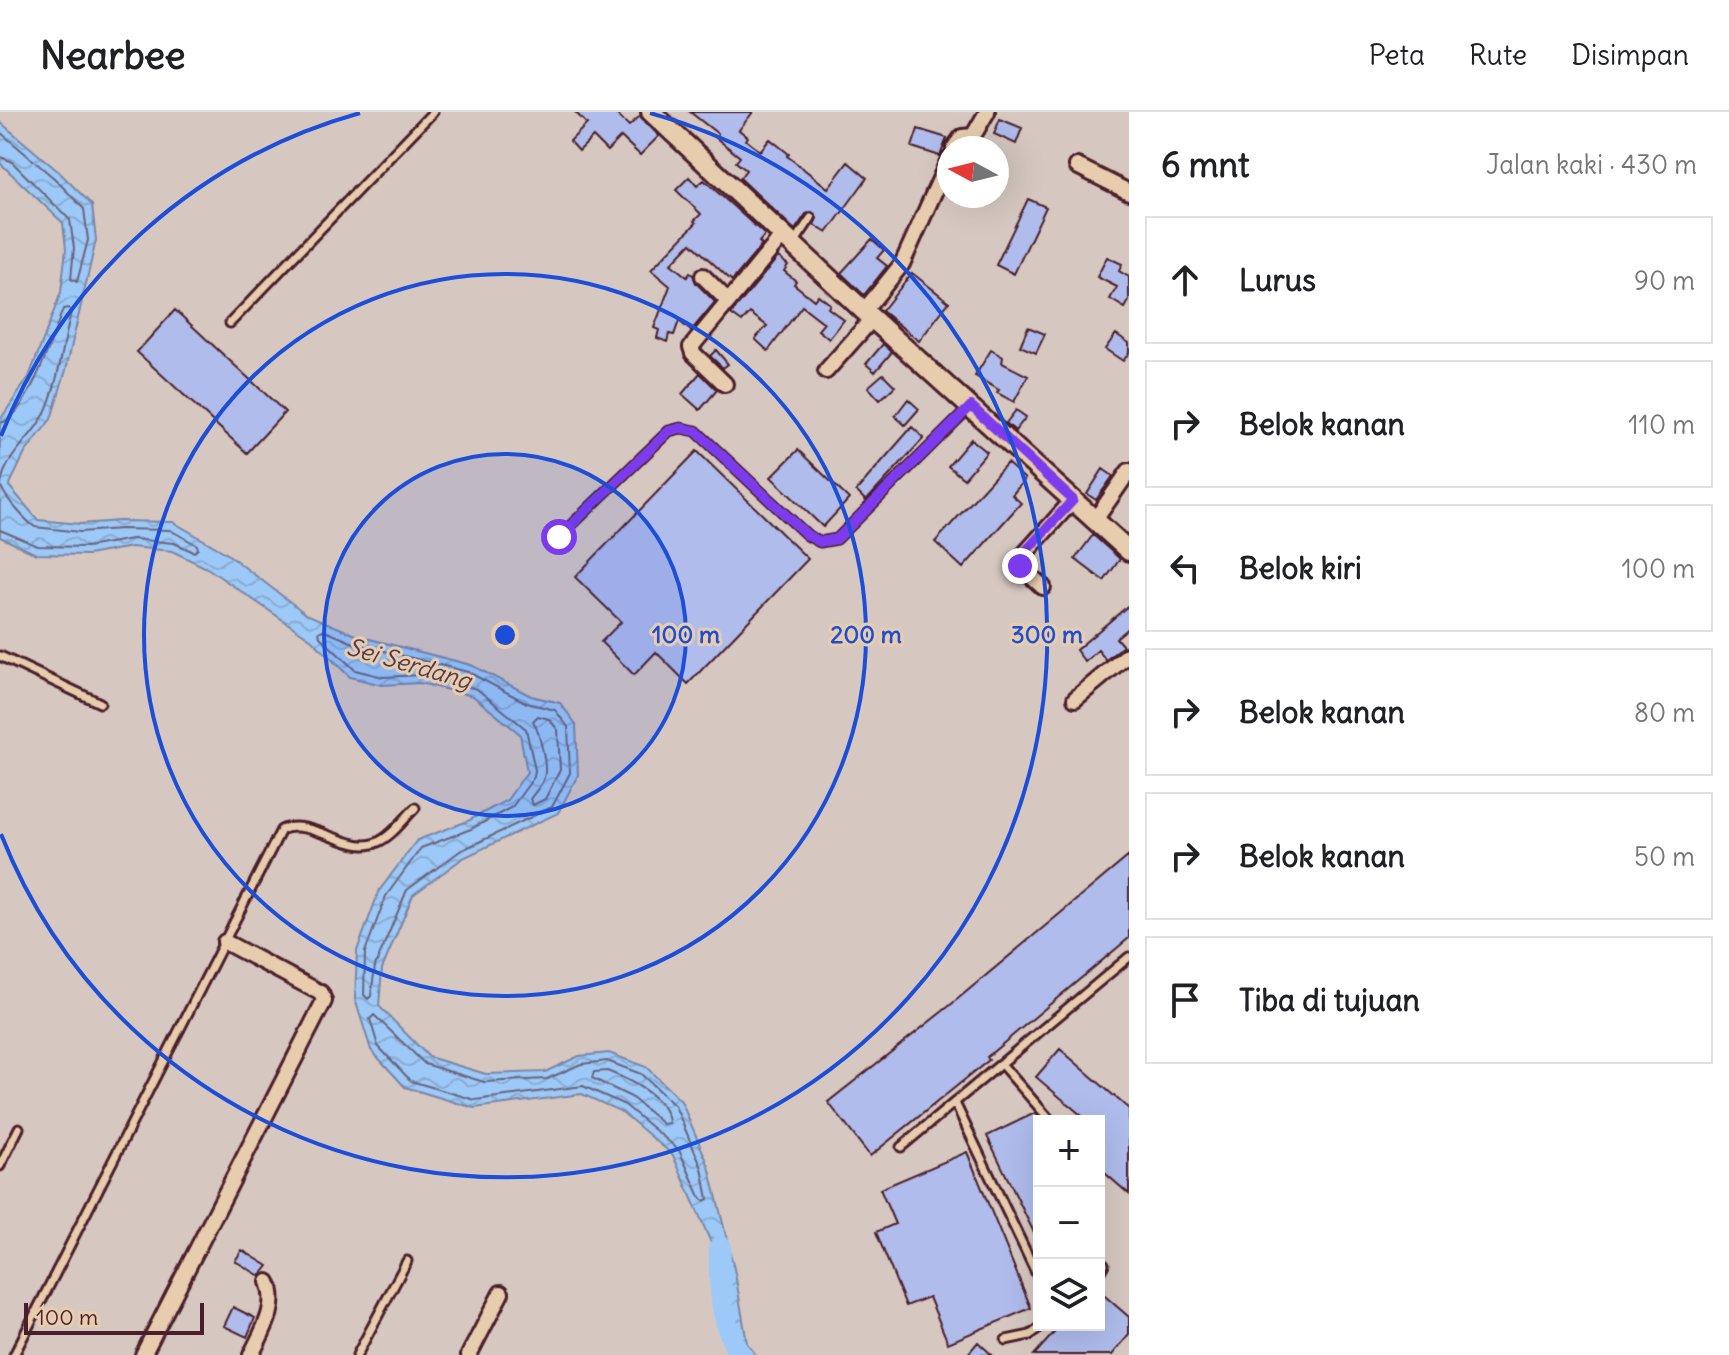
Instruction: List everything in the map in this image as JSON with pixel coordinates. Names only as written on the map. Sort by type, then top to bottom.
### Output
[{"type":"street","points":[[651,112],[1129,551]]},
{"type":"street","points":[[973,136],[987,112]]},
{"type":"street","points":[[1077,166],[1129,192]]},
{"type":"street","points":[[826,371],[902,264],[937,186]]},
{"type":"street","points":[[725,384],[691,348],[728,301],[789,238]]},
{"type":"street","points":[[703,276],[728,301]]},
{"type":"street","points":[[1095,520],[1129,471]]},
{"type":"street","points":[[1043,587],[1020,566],[1020,559],[1073,500]]},
{"type":"street","points":[[1075,699],[1129,654]]},
{"type":"street","points":[[143,1355],[324,1001],[321,993],[225,942]]},
{"type":"street","points":[[251,1355],[272,1303],[272,1290],[268,1282]]},
{"type":"street","points":[[469,1355],[501,1293]]},
{"type":"lane","points":[[230,323],[433,112]]},
{"type":"lane","points":[[789,238],[811,218]]},
{"type":"lane","points":[[559,537],[669,431],[681,428],[696,431],[807,535],[820,542],[837,539],[971,406]]},
{"type":"lane","points":[[0,656],[100,703]]},
{"type":"lane","points":[[14,1355],[281,830],[296,827],[366,846],[380,842],[415,808]]},
{"type":"lane","points":[[901,1147],[1129,957]]},
{"type":"lane","points":[[1002,1065],[1046,1115]]},
{"type":"lane","points":[[955,1103],[1033,1266]]},
{"type":"lane","points":[[0,1166],[19,1128]]},
{"type":"lane","points":[[357,1355],[407,1261]]},
{"type":"lane","points":[[1006,1340],[1036,1331]]},
{"type":"water","points":[[0,122],[92,205],[96,240],[66,370],[51,419],[25,453],[9,486],[38,520],[80,524],[173,522],[226,553],[306,614],[358,636],[471,665],[531,696],[560,703],[576,724],[578,775],[558,813],[463,858],[413,895],[382,969],[379,1006],[429,1057],[486,1074],[545,1072],[579,1056],[609,1053],[646,1067],[681,1101],[709,1166],[735,1273],[747,1343],[756,1355],[736,1355],[712,1245],[673,1155],[622,1112],[582,1094],[474,1108],[405,1087],[371,1050],[355,999],[357,951],[379,891],[417,840],[468,821],[507,800],[527,772],[520,734],[473,696],[420,683],[382,685],[350,677],[312,640],[207,568],[172,551],[131,547],[88,555],[36,554],[0,537],[0,420],[29,377],[61,292],[66,249],[63,223],[0,163]]},
{"type":"building","points":[[575,112],[614,112],[629,126],[640,116],[659,136],[640,155],[621,137],[607,151],[593,137],[579,151],[570,141],[587,124]]},
{"type":"building","points":[[690,112],[753,112],[739,130],[748,137],[746,140],[760,151],[770,139],[828,188],[848,162],[867,178],[827,233],[814,225],[817,218],[812,212],[806,214],[795,230],[740,178],[746,170],[736,162],[740,157]]},
{"type":"building","points":[[1000,119],[1022,128],[1016,144],[1009,141],[1009,136],[994,134]]},
{"type":"building","points":[[918,129],[941,136],[937,136],[937,155],[912,147]]},
{"type":"building","points":[[689,177],[697,186],[704,180],[765,235],[759,242],[762,245],[732,281],[691,243],[671,264],[687,277],[690,273],[693,275],[696,283],[715,302],[691,331],[679,321],[674,335],[669,334],[667,342],[657,338],[659,330],[654,328],[670,286],[651,270],[701,214],[676,190]]},
{"type":"building","points":[[1028,199],[1046,207],[1014,274],[996,265]]},
{"type":"building","points":[[872,239],[884,250],[877,258],[887,266],[864,295],[841,273]]},
{"type":"building","points":[[778,257],[788,265],[784,271],[796,281],[794,284],[814,300],[818,295],[830,304],[828,308],[844,320],[829,339],[818,330],[824,323],[802,306],[768,351],[755,339],[767,326],[750,313],[742,322],[731,314]]},
{"type":"building","points":[[1107,257],[1122,264],[1119,271],[1129,277],[1129,301],[1125,308],[1110,299],[1117,287],[1097,277]]},
{"type":"building","points":[[912,273],[949,302],[919,341],[882,311]]},
{"type":"building","points":[[175,310],[285,412],[247,453],[137,352]]},
{"type":"building","points":[[1028,327],[1045,334],[1036,353],[1020,346]]},
{"type":"building","points":[[1116,334],[1129,343],[1129,353],[1123,361],[1105,349]]},
{"type":"building","points":[[883,344],[892,352],[875,372],[866,364]]},
{"type":"building","points":[[716,350],[728,364],[723,368],[710,356]]},
{"type":"building","points":[[991,350],[1003,357],[1002,363],[1028,376],[1014,402],[975,376]]},
{"type":"building","points":[[700,373],[717,390],[700,410],[682,394]]},
{"type":"building","points":[[883,374],[895,386],[880,400],[868,387]]},
{"type":"building","points":[[908,399],[919,409],[905,425],[895,416]]},
{"type":"building","points":[[1016,410],[1026,417],[1015,431],[1006,423]]},
{"type":"building","points":[[912,427],[924,438],[866,501],[856,491]]},
{"type":"building","points":[[971,439],[987,452],[964,479],[948,466]]},
{"type":"building","points":[[798,450],[849,499],[823,527],[771,477]]},
{"type":"building","points":[[697,451],[808,559],[688,684],[656,652],[634,675],[601,642],[621,622],[575,577]]},
{"type":"building","points":[[1007,463],[1025,479],[1012,495],[1021,503],[963,568],[935,542]]},
{"type":"building","points":[[1103,469],[1113,476],[1096,500],[1087,494]]},
{"type":"building","points":[[1093,535],[1120,559],[1104,581],[1075,559]]},
{"type":"building","points":[[1129,605],[1129,627],[1116,638],[1123,646],[1106,660],[1098,650],[1085,662],[1076,650]]},
{"type":"building","points":[[1129,856],[1129,938],[987,1057],[989,1060],[870,1156],[828,1102]]},
{"type":"building","points":[[1060,1049],[1129,1109],[1129,1194],[1105,1173],[1105,1115],[1081,1115],[1036,1077]]},
{"type":"building","points":[[1035,1113],[1037,1115],[1033,1115],[1033,1231],[987,1136]]},
{"type":"building","points":[[967,1152],[1031,1308],[948,1343],[929,1297],[906,1306],[876,1232],[895,1224],[880,1189]]},
{"type":"building","points":[[242,1250],[268,1266],[260,1276],[235,1261]]},
{"type":"building","points":[[1105,1296],[1129,1317],[1129,1335],[1112,1355],[1034,1355],[1056,1331],[1105,1331]]},
{"type":"building","points":[[233,1307],[255,1318],[247,1337],[224,1326]]},
{"type":"building","points":[[978,1342],[992,1355],[967,1355]]},
{"type":"waterway","name":"Sei Serdang","points":[[720,1247],[722,1302],[728,1329],[739,1355]]},
{"type":"route","points":[[559,537],[669,431],[681,428],[696,431],[807,535],[820,542],[837,539],[971,406],[1073,500],[1024,553],[1020,566]]}]
